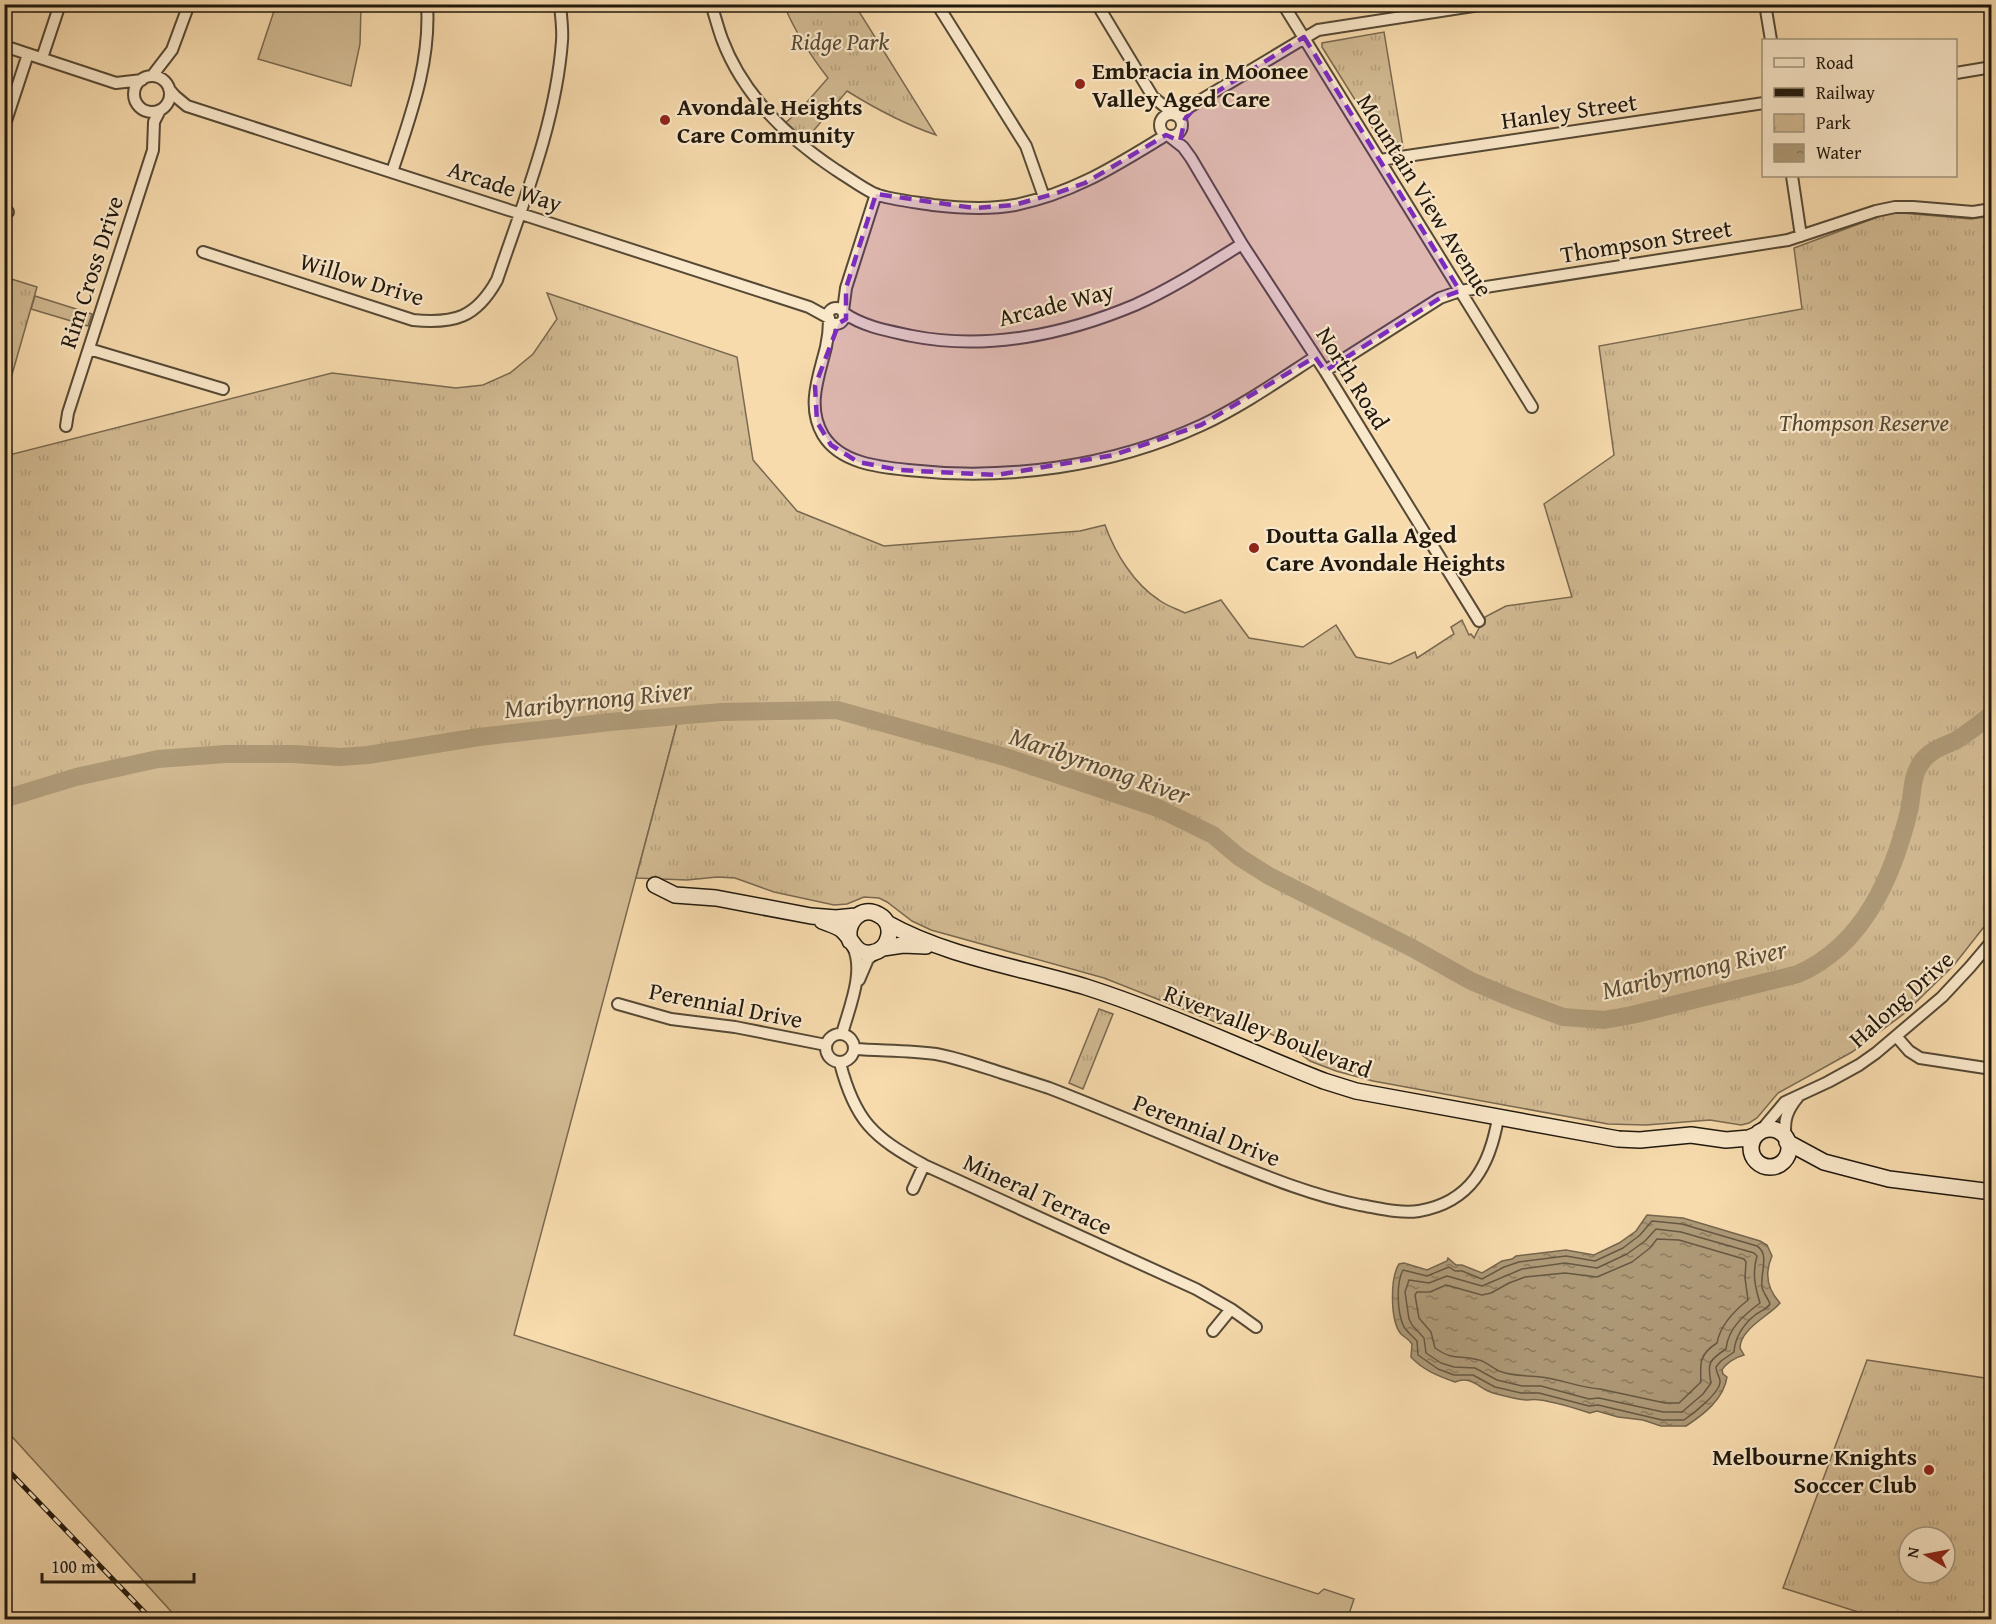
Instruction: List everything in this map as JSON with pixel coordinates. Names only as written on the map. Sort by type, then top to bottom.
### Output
[{"type":"street","points":[[42,58],[60,4]]},
{"type":"street","points":[[4,46],[116,83],[150,111],[162,108],[170,98],[168,86],[172,50],[189,4]]},
{"type":"street","points":[[392,172],[422,72],[427,42],[427,4]]},
{"type":"street","name":"Willow Drive","points":[[203,252],[413,320],[446,321],[476,310],[497,280],[548,122],[558,79],[562,39],[560,4]]},
{"type":"street","points":[[711,4],[728,53],[756,99],[767,112],[812,155],[876,194],[947,207],[974,208],[1014,205],[1044,197],[1085,183],[1145,147],[1170,130],[1199,103]]},
{"type":"street","points":[[937,4],[1026,146],[1044,197]]},
{"type":"street","name":"North Road","points":[[1097,4],[1154,97],[1170,130],[1191,158],[1242,244],[1325,371],[1479,621]]},
{"type":"street","name":"Mountain View Avenue","points":[[1284,4],[1532,407]]},
{"type":"street","points":[[1170,130],[1165,117],[1175,115],[1199,103],[1318,30],[1486,4]]},
{"type":"street","points":[[1766,4],[1771,39]]},
{"type":"street","points":[[153,130],[139,104],[136,89],[172,50]]},
{"type":"street","points":[[4,127],[28,54]]},
{"type":"street","points":[[1957,73],[1992,67]]},
{"type":"street","points":[[116,83],[158,77],[168,86]]},
{"type":"street","name":"Arcade Way","points":[[168,86],[175,96],[187,106],[864,324],[903,334],[952,342],[1011,339],[1104,317],[1137,304],[1197,272],[1242,244]]},
{"type":"street","name":"North Road","points":[[1154,97],[1179,118],[1170,130]]},
{"type":"street","name":"Hanley Street","points":[[1380,160],[1762,103]]},
{"type":"street","name":"Arcade Way","points":[[162,108],[187,106]]},
{"type":"street","name":"Rim Cross Drive","points":[[66,426],[68,413],[153,150],[155,119],[162,108]]},
{"type":"street","points":[[1792,177],[1801,236]]},
{"type":"street","points":[[876,194],[826,345],[815,386],[814,410],[823,435],[844,456],[858,462],[899,470],[961,475],[997,475],[1076,464],[1151,444],[1201,425],[1244,403],[1315,357]]},
{"type":"street","name":"Thompson Street","points":[[1325,371],[1440,298],[1460,291],[1777,242],[1895,207],[1973,212],[1992,209]]},
{"type":"street","points":[[89,349],[223,389]]},
{"type":"street","points":[[655,885],[675,895],[716,898],[811,916],[836,918],[856,916],[870,911],[883,917],[887,922],[889,937],[880,950],[868,959],[853,994]]},
{"type":"street","points":[[811,916],[841,929],[851,943],[864,953],[880,950]]},
{"type":"street","points":[[842,1034],[853,994],[858,962],[851,943],[849,928],[856,916]]},
{"type":"street","name":"Rivervalley Boulevard","points":[[887,922],[944,948],[1115,997],[1324,1081],[1356,1091],[1618,1139],[1640,1140],[1691,1135],[1726,1140],[1749,1138],[1757,1134]]},
{"type":"street","name":"Halong Drive","points":[[1757,1134],[1785,1102],[1859,1065],[1896,1036],[1942,997],[1992,940]]},
{"type":"street","name":"Rivervalley Boulevard","points":[[880,950],[903,945],[944,948]]},
{"type":"street","name":"Perennial Drive","points":[[618,1004],[671,1019],[735,1027],[826,1045]]},
{"type":"street","points":[[842,1034],[851,1039],[855,1049],[850,1059],[840,1063],[831,1059],[826,1045],[832,1036],[842,1034]]},
{"type":"street","points":[[1896,1036],[1909,1052],[1920,1058],[1992,1069]]},
{"type":"street","name":"Perennial Drive","points":[[855,1049],[902,1050],[959,1060],[1068,1095],[1291,1186],[1340,1200],[1391,1210],[1426,1209],[1464,1190],[1476,1178],[1489,1156],[1498,1118]]},
{"type":"street","name":"Mineral Terrace","points":[[840,1063],[856,1111],[874,1133],[895,1149],[924,1165],[1196,1289],[1231,1309],[1256,1328]]},
{"type":"street","points":[[1781,1164],[1788,1154],[1784,1123],[1786,1114],[1798,1097]]},
{"type":"street","points":[[1824,1162],[1773,1130],[1757,1134],[1753,1140],[1751,1152],[1757,1162],[1768,1167],[1807,1161],[1824,1162],[1895,1180],[1992,1192]]},
{"type":"street","name":"Rivervalley Boulevard","points":[[1726,1140],[1757,1162]]},
{"type":"street","points":[[913,1189],[924,1165]]},
{"type":"street","points":[[1213,1331],[1231,1309]]},
{"type":"highlighted area","points":[[1304,37],[1460,291],[1440,298],[1325,371],[1315,357],[1201,425],[1114,455],[997,475],[899,470],[858,462],[831,445],[817,422],[815,386],[839,323],[846,319],[846,288],[876,194],[974,208],[1014,205],[1085,183],[1166,135],[1180,141],[1185,119],[1199,103]]},
{"type":"green space","points":[[276,5],[361,5],[360,44],[351,86],[258,59]]},
{"type":"green space","name":"Ridge Park","points":[[784,5],[855,5],[936,135],[890,116],[847,91],[804,142],[784,124],[800,110],[828,78],[803,43]]},
{"type":"green space","points":[[1384,32],[1403,147],[1387,151],[1322,47],[1322,43]]},
{"type":"green space","name":"Thompson Reserve","points":[[1891,212],[1971,219],[1991,216],[1991,918],[1954,965],[1905,1013],[1852,1052],[1778,1093],[1757,1118],[1749,1123],[1741,1125],[1710,1120],[1646,1125],[1608,1124],[1373,1081],[1310,1061],[1279,1038],[1262,1030],[1218,1023],[1104,978],[931,930],[912,921],[879,898],[864,897],[847,904],[834,905],[774,892],[735,878],[687,880],[636,878],[679,716],[479,737],[368,755],[340,757],[225,754],[158,759],[76,777],[5,799],[5,456],[332,373],[456,388],[483,385],[510,373],[533,354],[557,319],[547,293],[737,357],[753,460],[797,511],[884,546],[1080,531],[1105,525],[1120,557],[1134,577],[1150,593],[1169,606],[1185,613],[1221,600],[1249,638],[1303,647],[1336,625],[1356,657],[1390,664],[1415,652],[1417,658],[1454,634],[1451,627],[1462,620],[1469,635],[1471,634],[1474,638],[1479,628],[1485,624],[1485,617],[1506,606],[1572,597],[1544,504],[1614,455],[1599,346],[1802,309],[1794,248]]},
{"type":"green space","points":[[4,277],[37,287],[5,399]]},
{"type":"green space","points":[[35,296],[92,314],[88,326],[31,309]]},
{"type":"green space","points":[[679,716],[514,1335],[1318,1594],[1324,1589],[1354,1599],[1347,1620],[178,1619],[5,1429],[5,799],[76,777],[158,759],[225,754],[340,757],[368,755],[479,737]]},
{"type":"green space","points":[[1099,1009],[1113,1014],[1083,1089],[1069,1083]]},
{"type":"green space","points":[[1867,1360],[1991,1379],[1991,1619],[1880,1619],[1783,1588]]},
{"type":"water","points":[[1647,1215],[1683,1218],[1760,1241],[1767,1245],[1772,1256],[1768,1269],[1768,1281],[1780,1303],[1745,1335],[1740,1348],[1744,1355],[1726,1365],[1722,1370],[1727,1377],[1722,1392],[1706,1411],[1686,1426],[1661,1426],[1597,1411],[1590,1413],[1546,1401],[1522,1400],[1505,1396],[1488,1391],[1471,1381],[1455,1382],[1426,1369],[1411,1357],[1412,1344],[1397,1328],[1393,1310],[1394,1279],[1399,1264],[1404,1263],[1427,1270],[1447,1261],[1448,1258],[1456,1265],[1482,1273],[1516,1256],[1566,1250],[1594,1255],[1619,1243],[1636,1231]]},
{"type":"waterway","name":"Maribyrnong River","points":[[4,799],[76,777],[158,759],[225,754],[340,757],[368,755],[479,737],[610,722],[721,712],[837,710],[1005,757],[1158,808],[1213,835],[1239,857],[1269,876],[1414,949],[1471,981],[1563,1017],[1604,1020],[1798,974],[1821,961],[1858,927],[1884,883],[1902,835],[1914,780],[1921,763],[1932,752],[1960,738],[1992,714]]},
{"type":"railway","points":[[4,1466],[152,1620]]},
{"type":"place","name":"Embracia in Moonee Valley Aged Care","points":[[1080,84]]},
{"type":"place","name":"Avondale Heights Care Community","points":[[665,120]]},
{"type":"place","name":"Doutta Galla Aged Care Avondale Heights","points":[[1254,548]]},
{"type":"place","name":"Melbourne Knights Soccer Club","points":[[1929,1470]]}]
